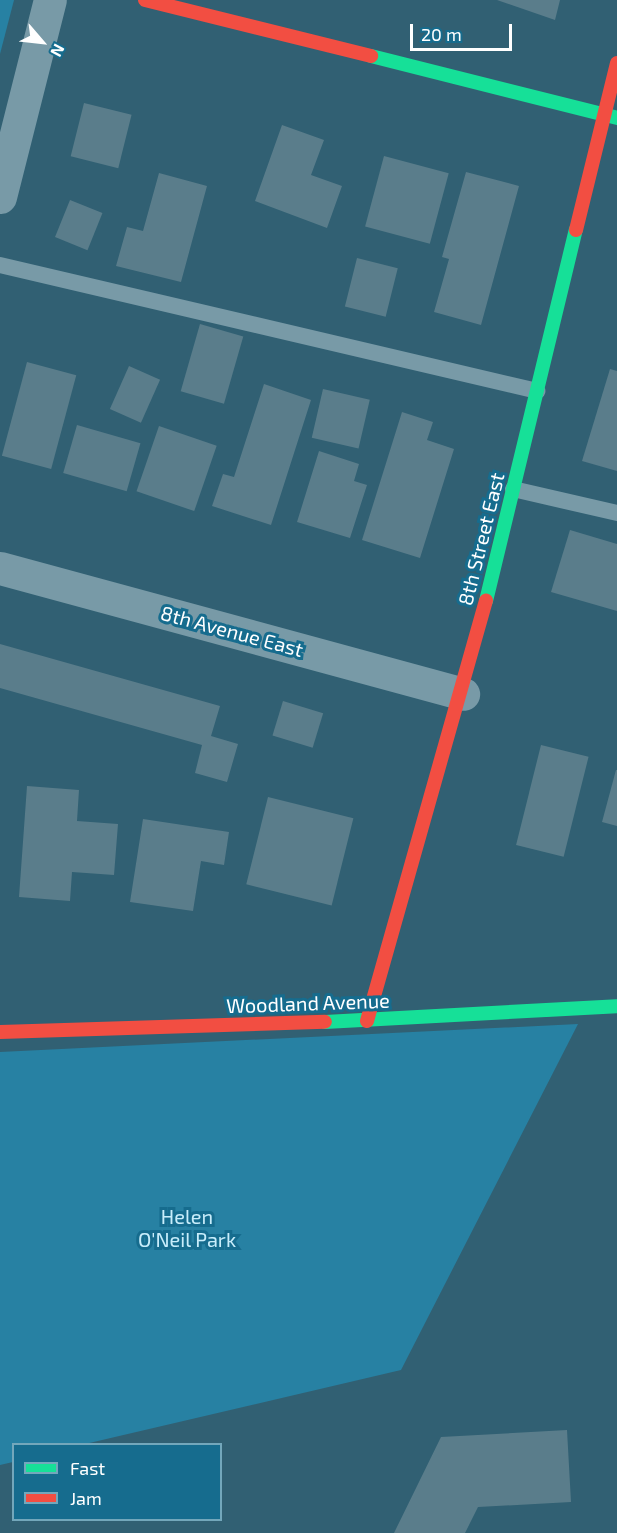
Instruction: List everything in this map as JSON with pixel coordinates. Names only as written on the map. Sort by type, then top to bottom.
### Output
[{"type":"street","points":[[0,197],[50,0]]},
{"type":"street","points":[[145,0],[611,117]]},
{"type":"street","name":"8th Street East","points":[[367,1021],[463,694],[537,391],[611,117],[617,63]]},
{"type":"street","name":"8th Avenue East","points":[[0,568],[463,694]]},
{"type":"street","name":"Woodland Avenue","points":[[0,1032],[367,1021],[617,1006]]},
{"type":"lane","points":[[0,265],[537,391]]},
{"type":"lane","points":[[513,489],[617,513]]},
{"type":"green space","points":[[0,0],[14,0],[0,54]]},
{"type":"green space","name":"Helen O'Neil Park","points":[[578,1024],[401,1370],[89,1443],[12,1443],[12,1462],[0,1465],[0,1052]]},
{"type":"building","points":[[497,0],[560,0],[555,20]]},
{"type":"building","points":[[84,103],[132,115],[118,168],[71,156]]},
{"type":"building","points":[[282,125],[324,140],[311,175],[342,186],[327,228],[255,201]]},
{"type":"building","points":[[384,156],[449,173],[430,244],[365,227]]},
{"type":"building","points":[[466,172],[519,186],[481,325],[434,312],[449,259],[442,257]]},
{"type":"building","points":[[159,173],[207,186],[181,282],[116,266],[127,227],[143,231]]},
{"type":"building","points":[[70,200],[102,213],[87,250],[55,237]]},
{"type":"building","points":[[357,258],[398,268],[386,317],[345,307]]},
{"type":"building","points":[[200,324],[243,336],[224,404],[181,391]]},
{"type":"building","points":[[27,362],[76,375],[51,469],[2,456]]},
{"type":"building","points":[[129,366],[160,380],[141,423],[110,409]]},
{"type":"building","points":[[610,369],[617,371],[617,471],[582,461]]},
{"type":"building","points":[[264,384],[311,400],[271,525],[212,506],[223,474],[234,477]]},
{"type":"building","points":[[323,389],[370,400],[359,449],[312,438]]},
{"type":"building","points":[[402,412],[433,422],[427,440],[454,449],[420,558],[362,540]]},
{"type":"building","points":[[77,425],[140,443],[127,491],[63,473]]},
{"type":"building","points":[[159,426],[217,446],[194,511],[137,491]]},
{"type":"building","points":[[319,451],[359,464],[354,481],[367,485],[350,538],[297,522]]},
{"type":"building","points":[[570,530],[617,544],[617,611],[551,592]]},
{"type":"building","points":[[0,644],[220,706],[211,736],[238,744],[227,782],[195,773],[202,745],[0,688]]},
{"type":"building","points":[[283,701],[323,713],[313,748],[272,735]]},
{"type":"building","points":[[541,745],[589,757],[564,857],[516,845]]},
{"type":"building","points":[[617,770],[617,826],[602,822]]},
{"type":"building","points":[[27,786],[79,790],[77,821],[118,824],[114,875],[72,872],[70,901],[19,897]]},
{"type":"building","points":[[268,797],[353,818],[332,906],[246,884]]},
{"type":"building","points":[[143,819],[229,832],[224,865],[201,861],[193,911],[130,902]]},
{"type":"building","points":[[567,1430],[571,1502],[478,1507],[465,1533],[394,1533],[441,1437]]},
{"type":"traffic: fast","points":[[371,56],[617,118]]},
{"type":"traffic: fast","points":[[486,601],[576,230]]},
{"type":"traffic: fast","points":[[325,1022],[617,1006]]},
{"type":"traffic: jam","points":[[145,0],[371,56]]},
{"type":"traffic: jam","points":[[576,230],[617,63]]},
{"type":"traffic: jam","points":[[367,1021],[486,601]]},
{"type":"traffic: jam","points":[[0,1032],[325,1022]]}]
